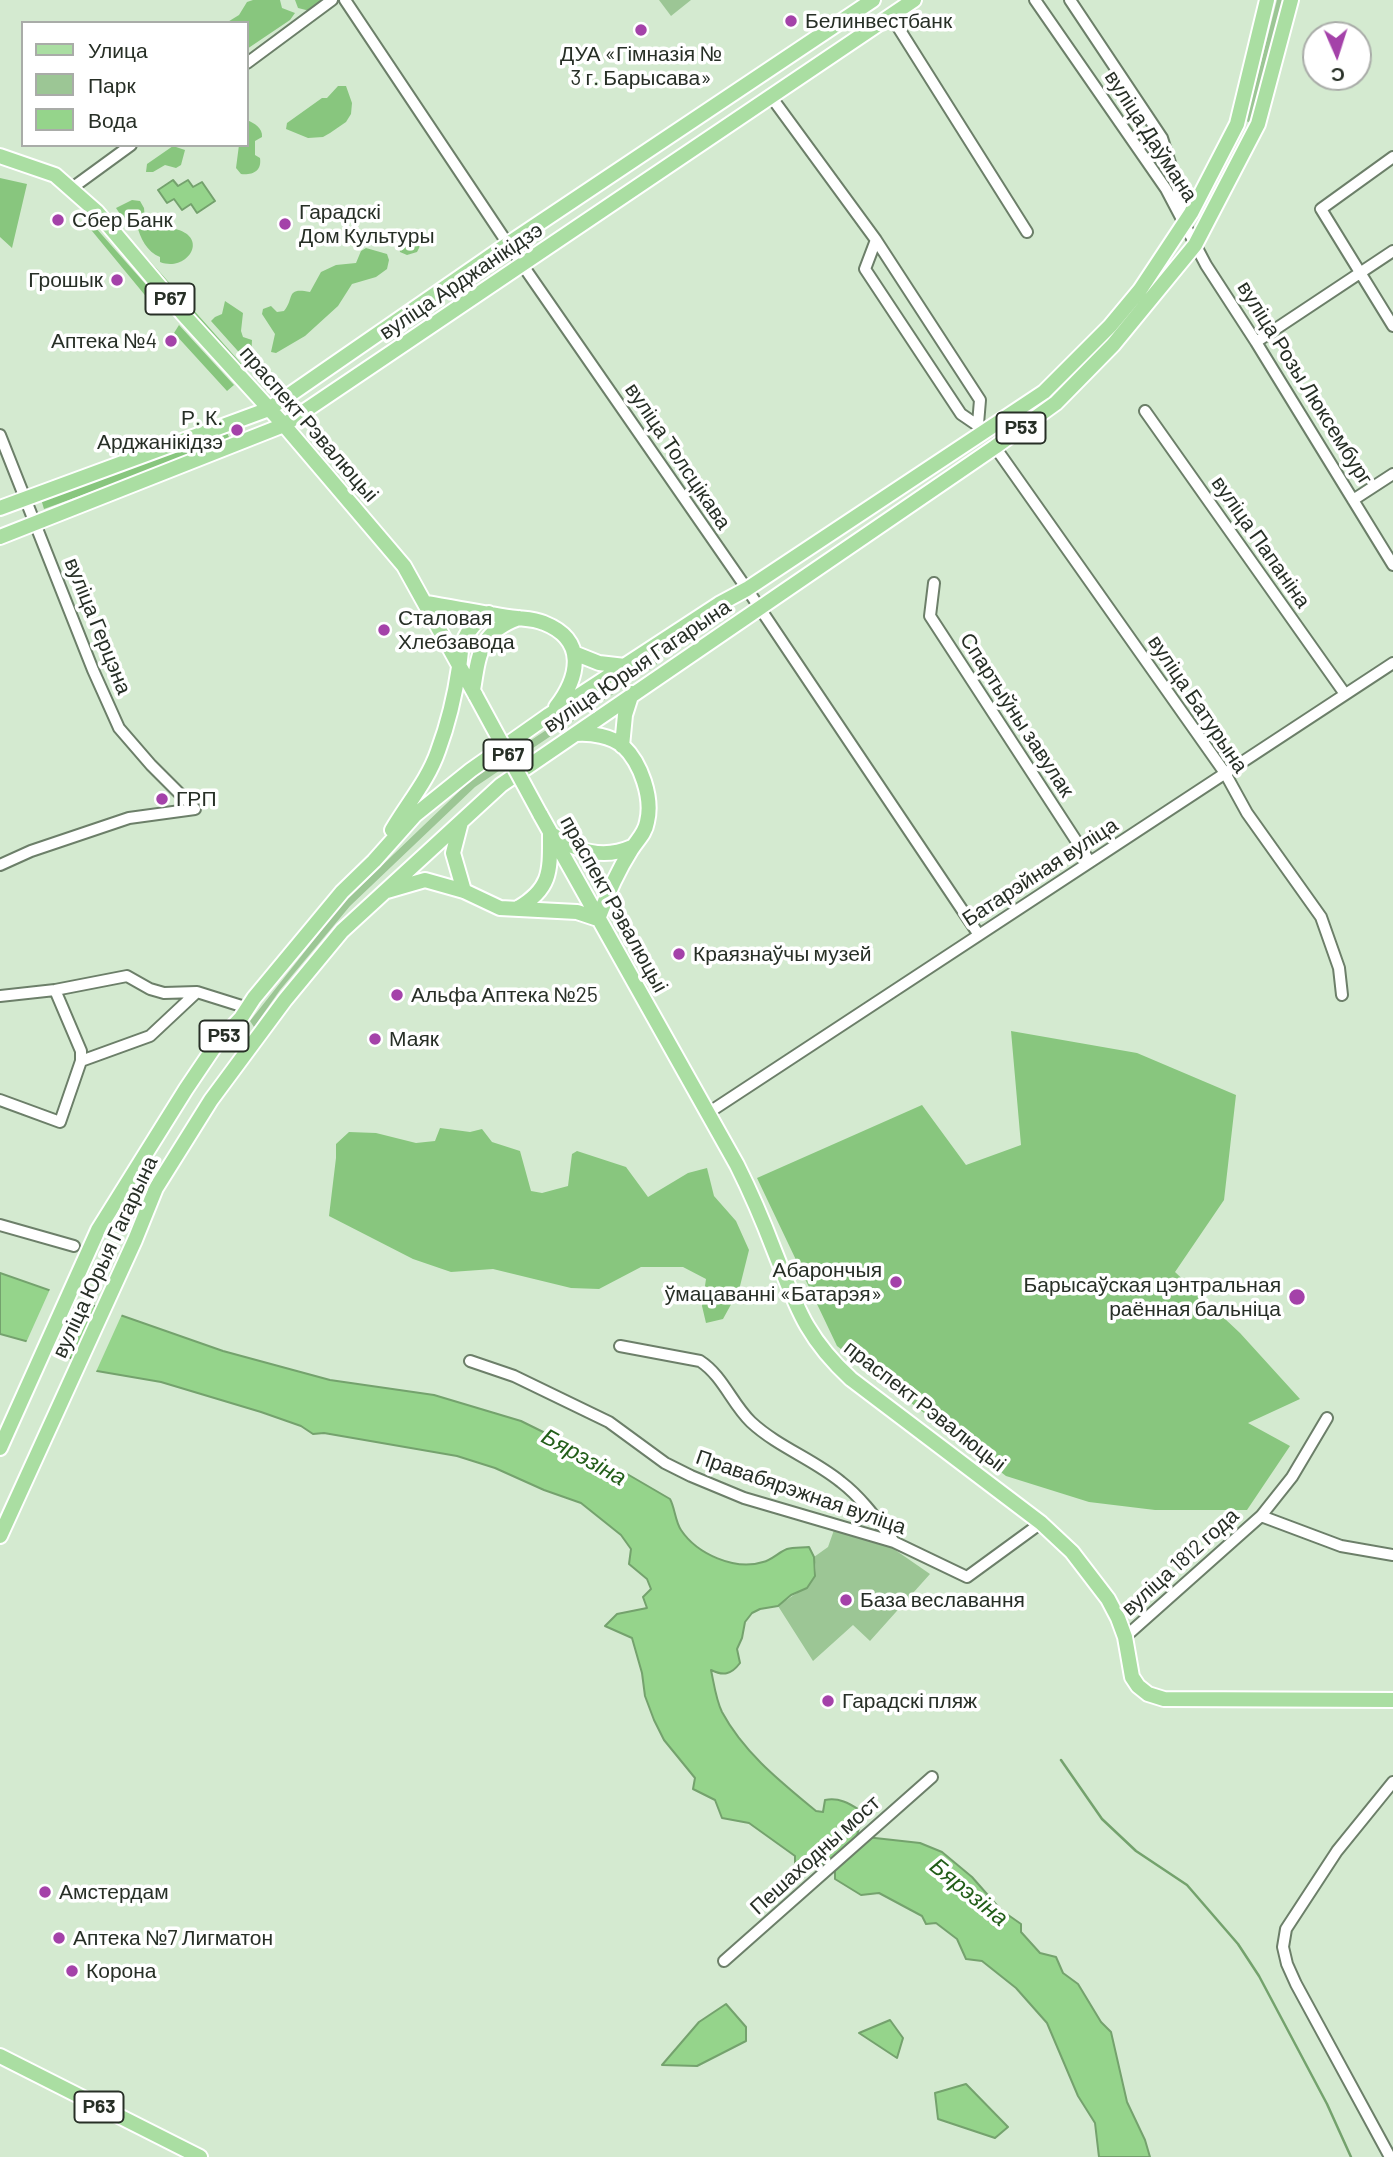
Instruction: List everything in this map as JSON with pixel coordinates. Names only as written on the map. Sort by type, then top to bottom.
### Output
[{"type":"main road","name":"вуліца Арджанікідзэ","points":[[0,508],[269,409],[508,244],[873,0]]},
{"type":"main road","name":"вуліца Арджанікідзэ","points":[[0,537],[285,425],[914,0]]},
{"type":"main road","name":"вуліца Юрыя Гагарына","points":[[0,1448],[98,1230],[218,1043],[333,902],[415,815],[471,770],[549,715],[747,589],[982,428],[1044,392],[1110,326],[1140,290],[1184,223],[1237,124],[1267,0]]},
{"type":"main road","name":"вуліца Юрыя Гагарына","points":[[0,1536],[135,1240],[156,1188],[211,1100],[285,1000],[342,931],[500,785],[995,447],[1056,402],[1113,345],[1195,245],[1258,124],[1291,0]]},
{"type":"main road","name":"праспект Рэвалюцыі","points":[[0,156],[55,175],[97,212],[183,314],[285,425],[404,566],[737,1165],[802,1320],[831,1361],[908,1424],[1041,1523],[1072,1552],[1108,1599],[1125,1637],[1132,1677],[1148,1694],[1164,1699],[1393,1700]]},
{"type":"main road","points":[[426,603],[533,619],[546,623],[568,641],[574,653],[575,666],[569,689],[549,715]]},
{"type":"main road","points":[[374,861],[428,774],[446,728],[460,664],[460,649],[479,620],[489,613]]},
{"type":"main road","points":[[474,693],[478,660],[485,641],[497,628],[519,618]]},
{"type":"main road","points":[[574,653],[599,663],[625,666]]},
{"type":"main road","points":[[622,746],[625,715],[632,693]]},
{"type":"main road","points":[[381,893],[425,880],[464,891],[500,908],[577,912],[598,919],[607,893],[632,847],[644,832],[648,822],[648,797],[633,760],[622,746],[598,735],[576,734]]},
{"type":"main road","points":[[461,822],[453,853],[464,891]]},
{"type":"main road","points":[[550,832],[574,848],[595,853],[622,852],[632,847]]},
{"type":"main road","points":[[517,908],[536,896],[549,877],[550,832]]},
{"type":"main road","name":"Р63","points":[[0,2056],[200,2157]]},
{"type":"street","points":[[248,62],[332,0]]},
{"type":"street","name":"вуліца Толсцікава","points":[[345,0],[508,244],[760,608],[979,935]]},
{"type":"street","name":"вуліца Даўмана","points":[[1035,0],[1166,189],[1184,223]]},
{"type":"street","name":"вуліца Даўмана","points":[[1070,0],[1163,138],[1177,185],[1184,223]]},
{"type":"street","points":[[891,16],[1027,232]]},
{"type":"street","points":[[772,98],[876,240],[980,400],[982,428]]},
{"type":"street","points":[[72,188],[128,147]]},
{"type":"street","points":[[1393,158],[1321,209],[1393,326]]},
{"type":"street","name":"вуліца Розы Люксембург","points":[[1184,223],[1206,265],[1393,565]]},
{"type":"street","points":[[876,240],[865,269],[961,414],[982,428]]},
{"type":"street","points":[[1256,342],[1393,251]]},
{"type":"street","name":"вуліца Папаніна","points":[[1145,411],[1345,694]]},
{"type":"street","name":"вуліца Герцэна","points":[[0,435],[93,670],[119,728],[195,809],[129,818],[31,850],[0,866]]},
{"type":"street","name":"вуліца Батурына","points":[[995,447],[1225,773],[1231,789],[1321,917],[1339,968],[1342,995]]},
{"type":"street","points":[[1353,500],[1393,474]]},
{"type":"street","name":"Спартыўны завулак","points":[[934,583],[930,616],[1090,862]]},
{"type":"street","name":"Батарэйная вуліца","points":[[708,1113],[1393,663]]},
{"type":"street","points":[[0,996],[55,990],[127,976],[150,989],[164,993],[197,992],[248,1008]]},
{"type":"street","points":[[0,1100],[60,1122],[81,1061],[81,1051],[55,990]]},
{"type":"street","points":[[81,1061],[150,1036],[197,992]]},
{"type":"street","points":[[0,1226],[75,1245]]},
{"type":"street","points":[[620,1346],[700,1361],[710,1367],[749,1420],[777,1443],[839,1479],[858,1496],[894,1542]]},
{"type":"street","name":"Правабярэжная вуліца","points":[[470,1361],[514,1376],[609,1422],[665,1463],[691,1476],[744,1498],[894,1542],[967,1577],[1041,1523]]},
{"type":"street","name":"вуліца 1812 года","points":[[1125,1637],[1261,1516],[1292,1477],[1327,1418]]},
{"type":"street","name":"вуліца 1812 года","points":[[1261,1516],[1340,1546],[1393,1555]]},
{"type":"street","name":"Пешаходны мост","points":[[724,1961],[932,1777]]},
{"type":"street","points":[[1390,2157],[1296,1984],[1283,1947],[1286,1929],[1337,1851],[1393,1783]]},
{"type":"green space","points":[[659,0],[691,0],[671,16]]},
{"type":"green space","points":[[1277,0],[1283,0],[1251,123],[1246,121]]},
{"type":"green space","points":[[721,614],[723,617],[663,656],[655,666],[475,787],[350,906],[280,990],[254,1027],[250,1021],[344,902],[471,780]]},
{"type":"green space","name":"База веславання","points":[[834,1530],[888,1545],[930,1574],[870,1641],[853,1625],[813,1661],[778,1606],[813,1580],[816,1572],[814,1557],[828,1547]]},
{"type":"shaded area","points":[[280,0],[282,8],[295,13],[290,20],[248,48],[248,21],[229,21],[239,15],[247,2]]},
{"type":"shaded area","points":[[295,0],[327,0],[310,11],[298,8]]},
{"type":"shaded area","points":[[338,86],[346,86],[352,103],[351,114],[346,122],[323,137],[308,138],[286,129],[287,123],[322,98],[327,98]]},
{"type":"shaded area","points":[[248,120],[261,131],[262,137],[255,141],[255,155],[260,158],[259,167],[249,174],[241,174],[236,168],[239,147],[248,147]]},
{"type":"shaded area","points":[[172,147],[185,150],[181,165],[176,168],[165,165],[153,172],[146,172],[147,164]]},
{"type":"shaded area","points":[[0,178],[27,184],[12,248],[0,237]]},
{"type":"shaded area","points":[[132,200],[140,201],[145,220],[156,227],[159,216],[166,216],[173,222],[171,228],[191,238],[193,245],[187,258],[170,264],[160,262],[160,257],[151,252],[145,244],[137,225],[124,220],[116,208]]},
{"type":"shaded area","points":[[80,210],[164,305],[158,311],[78,214]]},
{"type":"shaded area","points":[[125,233],[247,370],[245,372],[123,234]]},
{"type":"shaded area","points":[[408,233],[420,246],[417,252],[407,255],[400,252],[398,241],[401,234]]},
{"type":"shaded area","points":[[366,248],[387,254],[387,269],[376,277],[352,284],[338,306],[305,336],[276,353],[271,352],[275,334],[262,314],[263,309],[271,306],[277,312],[284,311],[294,292],[310,292],[321,272],[336,265],[356,263],[361,251]]},
{"type":"shaded area","points":[[225,301],[243,313],[241,331],[243,337],[252,340],[251,359],[245,359],[211,321],[222,314]]},
{"type":"shaded area","points":[[179,325],[234,385],[227,391],[174,333]]},
{"type":"shaded area","points":[[226,431],[231,441],[44,509],[41,499]]},
{"type":"shaded area","points":[[1011,1031],[1137,1053],[1236,1095],[1224,1200],[1175,1272],[1240,1333],[1300,1399],[1248,1423],[1290,1446],[1247,1510],[1155,1510],[1089,1502],[1006,1476],[837,1346],[757,1178],[922,1105],[966,1165],[1021,1145]]},
{"type":"shaded area","points":[[440,1128],[470,1132],[482,1129],[492,1142],[520,1151],[531,1191],[542,1193],[568,1186],[572,1154],[577,1151],[626,1167],[648,1197],[688,1173],[707,1168],[714,1196],[736,1221],[749,1250],[739,1290],[723,1319],[706,1323],[702,1306],[706,1279],[683,1267],[641,1267],[599,1289],[571,1288],[493,1269],[451,1272],[413,1259],[329,1216],[336,1144],[349,1132],[376,1133],[416,1143],[435,1141]]},
{"type":"water","points":[[173,180],[178,186],[188,180],[193,187],[202,182],[215,201],[197,213],[191,204],[182,210],[174,199],[167,203],[158,190]]},
{"type":"water","name":"Бярэзіна","points":[[0,1273],[223,1351],[330,1380],[434,1395],[521,1421],[622,1471],[670,1499],[677,1523],[688,1539],[707,1553],[729,1562],[752,1564],[766,1561],[787,1549],[809,1547],[814,1557],[815,1576],[807,1588],[791,1595],[778,1606],[752,1613],[745,1622],[737,1649],[740,1663],[727,1673],[711,1670],[722,1712],[752,1754],[816,1811],[823,1812],[825,1800],[840,1800],[863,1812],[857,1836],[920,1843],[942,1852],[972,1877],[1001,1910],[1021,1924],[1021,1932],[1040,1953],[1056,1957],[1063,1973],[1078,1984],[1101,2022],[1111,2032],[1127,2102],[1150,2157],[1099,2157],[1095,2123],[1078,2096],[1047,2023],[1016,1988],[982,1961],[966,1959],[957,1939],[936,1923],[926,1924],[922,1916],[879,1893],[861,1895],[835,1879],[835,1871],[823,1864],[808,1861],[799,1867],[795,1863],[795,1856],[749,1823],[722,1818],[715,1800],[693,1789],[695,1778],[664,1740],[654,1720],[645,1696],[642,1673],[632,1638],[605,1626],[617,1614],[647,1608],[643,1597],[651,1589],[647,1579],[629,1564],[631,1549],[621,1535],[581,1503],[495,1468],[457,1456],[324,1433],[313,1434],[301,1426],[261,1412],[161,1382],[97,1371],[51,1348],[0,1334]]},
{"type":"water","points":[[726,2004],[746,2027],[746,2041],[697,2066],[662,2065],[699,2022]]},
{"type":"water","points":[[890,2020],[903,2038],[897,2058],[859,2033]]},
{"type":"water","points":[[966,2084],[1008,2127],[995,2138],[938,2119],[935,2093]]},
{"type":"pier","points":[[51,1287],[90,1301],[64,1359],[25,1345]]},
{"type":"pier","points":[[97,1303],[123,1312],[95,1374],[71,1362]]},
{"type":"waterway","points":[[1061,1760],[1102,1819],[1136,1851],[1187,1885],[1238,1944],[1259,1976],[1327,2104],[1351,2157]]},
{"type":"place","name":"Белинвестбанк","points":[[791,21]]},
{"type":"place","name":"ДУА «Гімназія № 3 г. Барысава»","points":[[641,30]]},
{"type":"place","name":"Сбер Банк","points":[[58,220]]},
{"type":"place","name":"Гарадскі Дом Культуры","points":[[285,224]]},
{"type":"place","name":"Грошык","points":[[117,280]]},
{"type":"place","name":"Аптека №4","points":[[171,341]]},
{"type":"place","name":"Р. К. Арджанікідзэ","points":[[237,430]]},
{"type":"place","name":"Сталовая Хлебзавода","points":[[384,630]]},
{"type":"place","name":"ГРП","points":[[162,799]]},
{"type":"place","name":"Краязнаўчы музей","points":[[679,954]]},
{"type":"place","name":"Альфа Аптека №25","points":[[397,995]]},
{"type":"place","name":"Маяк","points":[[375,1039]]},
{"type":"place","name":"Абарончыя ўмацаванні «Батарэя»","points":[[896,1282]]},
{"type":"place","name":"Барысаўская цэнтральная раённая бальніца","points":[[1297,1297]]},
{"type":"place","name":"База веславання","points":[[846,1600]]},
{"type":"place","name":"Гарадскі пляж","points":[[828,1701]]},
{"type":"place","name":"Амстердам","points":[[45,1892]]},
{"type":"place","name":"Аптека №7 Лигматон","points":[[59,1938]]},
{"type":"place","name":"Корона","points":[[72,1971]]}]
